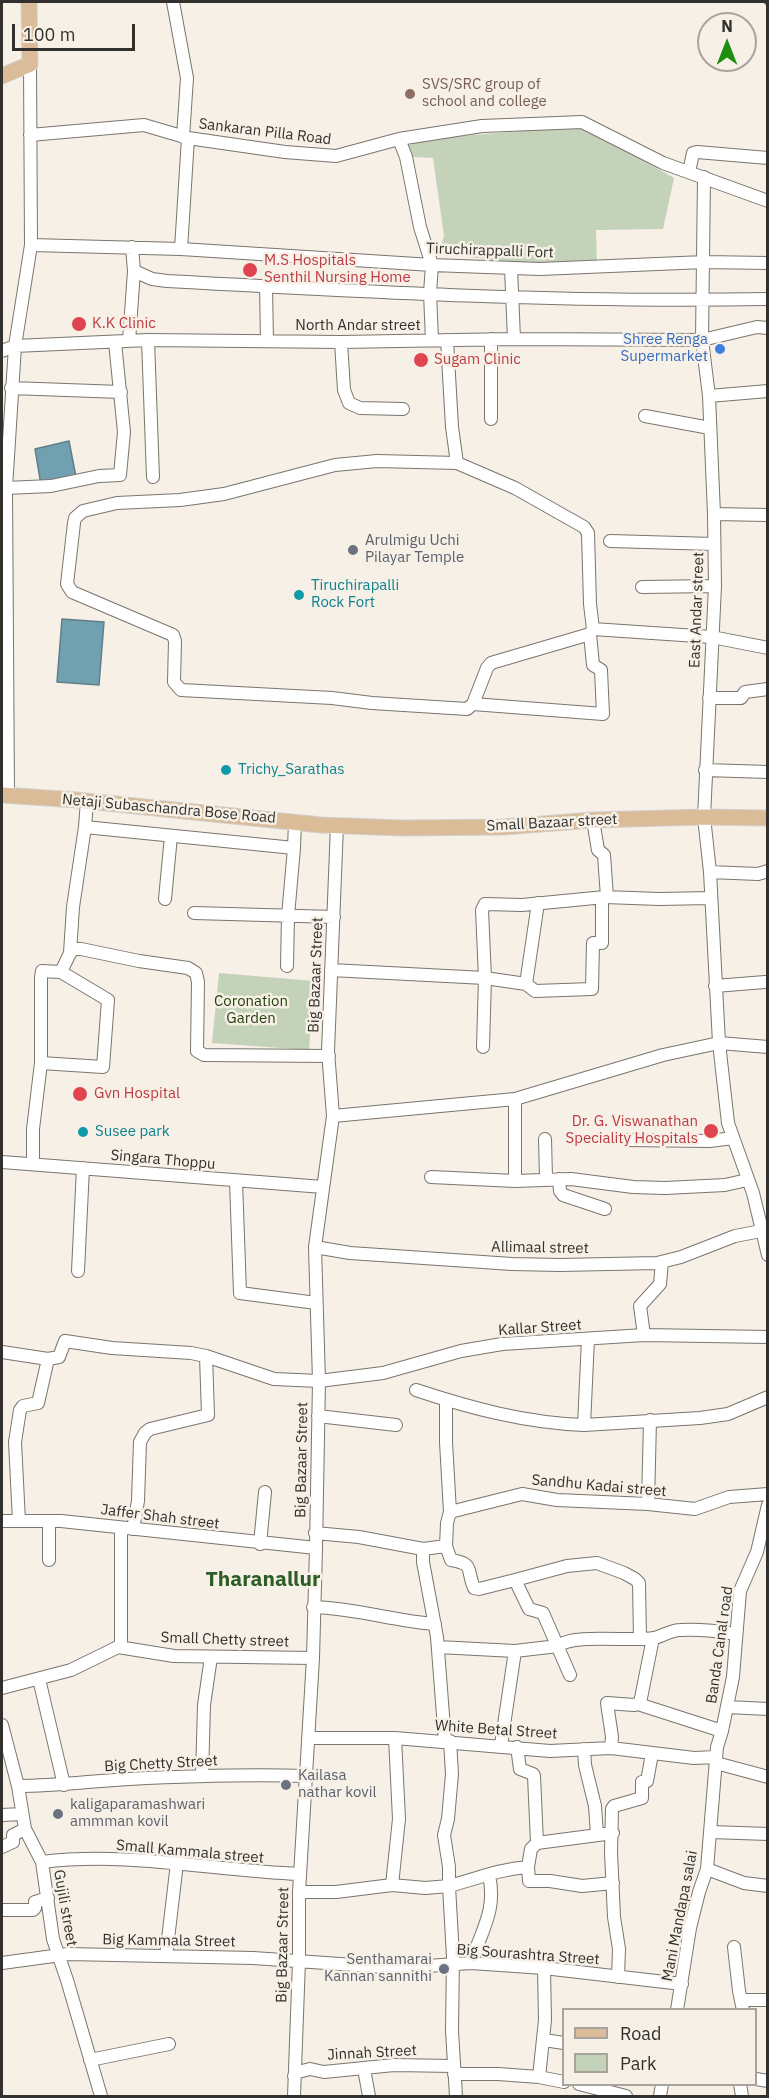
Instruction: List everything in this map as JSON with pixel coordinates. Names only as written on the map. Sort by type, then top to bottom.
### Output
[{"type":"main road","points":[[2,76],[30,64],[28,2]]},
{"type":"main road","name":"Netaji Subaschandra Bose Road","points":[[5,796],[87,801],[337,825]]},
{"type":"main road","name":"Small Bazaar street","points":[[337,825],[402,828],[504,827],[593,820],[768,818]]},
{"type":"street","points":[[172,2],[187,78],[181,249]]},
{"type":"street","points":[[5,796],[6,488],[15,346],[31,244],[30,64]]},
{"type":"street","name":"Sankaran Pilla Road","points":[[30,135],[144,125],[186,137],[330,156],[342,155],[399,139],[482,126],[582,122],[663,163],[768,201]]},
{"type":"street","points":[[399,139],[406,157],[420,227],[432,265],[430,293],[432,340]]},
{"type":"street","points":[[689,172],[693,153],[697,152],[768,158]]},
{"type":"street","name":"East Andar street","points":[[704,177],[702,339],[709,396],[715,586],[704,817],[710,872],[719,1043]]},
{"type":"street","name":"Tiruchirappalli Fort","points":[[31,244],[181,249],[432,265],[540,269],[704,262],[768,262]]},
{"type":"street","points":[[129,341],[134,272],[132,247]]},
{"type":"street","points":[[511,268],[514,339]]},
{"type":"street","points":[[134,272],[152,279],[167,281],[345,291],[512,297],[768,299]]},
{"type":"street","points":[[266,286],[267,341]]},
{"type":"street","name":"North Andar street","points":[[2,351],[15,346],[148,340],[341,342],[702,339],[757,327],[768,328]]},
{"type":"street","points":[[491,339],[491,419]]},
{"type":"street","points":[[148,340],[153,477]]},
{"type":"street","points":[[447,340],[449,399],[457,463]]},
{"type":"street","points":[[6,488],[51,486],[76,480],[120,475],[124,432],[116,342]]},
{"type":"street","points":[[341,342],[344,390],[349,403],[360,408],[402,409]]},
{"type":"street","points":[[11,388],[121,392]]},
{"type":"street","points":[[709,396],[768,391]]},
{"type":"street","points":[[645,416],[710,428]]},
{"type":"street","points":[[473,704],[603,714],[601,670],[593,665],[591,632],[588,533],[584,527],[515,488],[457,463],[377,462],[335,465],[224,495],[117,503],[83,511],[75,518],[67,585],[72,592],[173,635],[175,641],[174,682],[181,690],[468,708],[473,704],[491,663],[591,632],[712,637],[768,648]]},
{"type":"street","points":[[714,514],[768,515]]},
{"type":"street","points":[[610,541],[714,544]]},
{"type":"street","points":[[642,587],[715,586]]},
{"type":"street","points":[[709,698],[741,698],[746,692],[768,689]]},
{"type":"street","points":[[705,770],[768,772]]},
{"type":"street","points":[[61,972],[70,953],[73,907],[87,801]]},
{"type":"street","points":[[331,970],[485,978],[526,984],[535,991],[592,990],[593,943],[602,943],[605,897],[604,855],[598,850],[593,820]]},
{"type":"street","points":[[287,966],[295,821]]},
{"type":"street","name":"Big Bazaar Street","points":[[294,2097],[299,1892],[313,1658],[316,1548],[319,1381],[315,1247],[333,1116],[329,1056],[337,825]]},
{"type":"street","points":[[85,827],[294,848]]},
{"type":"street","points":[[165,899],[171,836]]},
{"type":"street","points":[[710,872],[758,874],[768,871]]},
{"type":"street","points":[[483,1047],[485,978],[483,906],[487,903],[522,905],[605,897],[710,898]]},
{"type":"street","points":[[526,984],[538,903]]},
{"type":"street","points":[[194,913],[334,917]]},
{"type":"street","points":[[70,953],[74,949],[81,949],[188,968],[196,973],[198,982],[197,1051],[204,1055],[329,1056]]},
{"type":"street","points":[[33,1164],[33,1129],[41,1063],[42,971],[61,972],[108,1000],[103,1067],[41,1063]]},
{"type":"street","points":[[715,986],[765,982]]},
{"type":"street","points":[[333,1116],[515,1100],[663,1055],[719,1043],[768,1047]]},
{"type":"street","points":[[719,1043],[728,1123],[753,1193],[768,1255]]},
{"type":"street","points":[[515,1100],[515,1181]]},
{"type":"street","points":[[628,1140],[710,1141],[733,1138]]},
{"type":"street","points":[[545,1139],[546,1178]]},
{"type":"street","name":"Singara Thoppu","points":[[2,1162],[323,1187]]},
{"type":"street","points":[[78,1271],[83,1168]]},
{"type":"street","points":[[431,1177],[515,1181],[546,1178],[664,1188],[725,1185],[747,1180]]},
{"type":"street","points":[[559,1179],[563,1196],[605,1209]]},
{"type":"street","points":[[236,1181],[240,1293],[316,1303]]},
{"type":"street","name":"Allimaal street","points":[[315,1247],[350,1253],[512,1264],[662,1262],[735,1236],[761,1231]]},
{"type":"street","points":[[644,1335],[640,1306],[660,1284],[662,1262]]},
{"type":"street","name":"Kallar Street","points":[[48,1359],[58,1358],[65,1341],[68,1340],[112,1348],[145,1349],[206,1356],[274,1379],[319,1381],[383,1373],[461,1351],[502,1344],[644,1335],[768,1337]]},
{"type":"street","points":[[584,1425],[588,1340]]},
{"type":"street","points":[[2,1352],[48,1359],[38,1403],[23,1406],[20,1410],[15,1442],[19,1521]]},
{"type":"street","points":[[2,1688],[71,1670],[112,1648],[121,1647],[127,1529],[138,1501],[140,1442],[150,1429],[208,1415],[206,1356]]},
{"type":"street","points":[[416,1390],[476,1409],[534,1420],[584,1425],[700,1418],[728,1414],[768,1397]]},
{"type":"street","points":[[446,1400],[450,1512],[446,1546],[451,1560],[467,1565],[474,1588],[479,1589],[567,1566],[597,1563],[630,1576],[639,1583],[640,1638]]},
{"type":"street","points":[[318,1416],[396,1425]]},
{"type":"street","points":[[648,1504],[650,1420]]},
{"type":"street","points":[[260,1544],[265,1492]]},
{"type":"street","name":"Sandhu Kadai street","points":[[450,1512],[522,1494],[557,1500],[648,1504],[698,1509],[729,1497],[768,1494]]},
{"type":"street","name":"Banda Canal road","points":[[716,1760],[733,1677],[740,1591],[757,1552],[768,1505]]},
{"type":"street","name":"Jaffer Shah street","points":[[2,1521],[49,1521],[316,1548]]},
{"type":"street","points":[[49,1521],[49,1560]]},
{"type":"street","points":[[315,1533],[358,1537],[423,1549],[446,1546]]},
{"type":"street","points":[[423,1549],[423,1563],[438,1647],[452,1774],[448,1819],[444,1835],[448,1867],[444,1887],[453,1964],[453,2070],[456,2097]]},
{"type":"street","points":[[515,1580],[529,1609],[543,1613],[570,1675]]},
{"type":"street","points":[[313,1607],[353,1610],[404,1621],[435,1624]]},
{"type":"street","points":[[438,1647],[515,1651],[558,1647],[576,1640],[653,1638],[678,1630],[708,1630],[736,1634]]},
{"type":"street","points":[[638,1704],[642,1700],[653,1638]]},
{"type":"street","name":"Small Chetty street","points":[[121,1647],[174,1656],[313,1658]]},
{"type":"street","points":[[501,1746],[515,1651]]},
{"type":"street","points":[[202,1776],[204,1705],[211,1657]]},
{"type":"street","points":[[39,1679],[64,1785]]},
{"type":"street","points":[[612,1748],[607,1703],[638,1704],[722,1731]]},
{"type":"street","points":[[727,1707],[768,1709]]},
{"type":"street","name":"Gujili street","points":[[2,1725],[18,1786],[26,1829],[42,1862],[57,1955],[67,1980],[100,2097]]},
{"type":"street","name":"White Betal Street","points":[[308,1738],[395,1738],[550,1751],[612,1748],[716,1760],[768,1777]]},
{"type":"street","points":[[392,1885],[399,1819],[395,1738]]},
{"type":"street","points":[[517,1747],[520,1769],[534,1776],[537,1843]]},
{"type":"street","points":[[584,1749],[585,1765],[595,1806],[597,1835]]},
{"type":"street","points":[[618,1977],[619,1949],[614,1917],[611,1852],[612,1809],[614,1806],[642,1798],[642,1782],[647,1781],[652,1754]]},
{"type":"street","name":"Mani Mandapa salai","points":[[677,2008],[690,1928],[707,1869],[716,1760]]},
{"type":"street","name":"Big Chetty Street","points":[[18,1786],[202,1776],[306,1776]]},
{"type":"street","points":[[2,1815],[22,1814]]},
{"type":"street","points":[[2,1847],[13,1842],[14,1835],[26,1829]]},
{"type":"street","points":[[711,1832],[768,1834]]},
{"type":"street","points":[[613,1833],[537,1843],[531,1849],[528,1867],[529,1881],[550,1881],[582,1886],[613,1883]]},
{"type":"street","name":"Small Kammala street","points":[[42,1862],[93,1859],[177,1863],[267,1873],[300,1874]]},
{"type":"street","points":[[166,1956],[177,1863]]},
{"type":"street","points":[[299,1892],[336,1892],[392,1885],[444,1887],[489,1875],[501,1869],[528,1867]]},
{"type":"street","points":[[707,1869],[744,1883],[768,1886]]},
{"type":"street","points":[[471,1964],[479,1940],[487,1926],[491,1910],[492,1888],[489,1875]]},
{"type":"street","points":[[2,1910],[33,1910],[36,1901],[48,1898]]},
{"type":"street","points":[[734,1947],[742,2005],[768,2000]]},
{"type":"street","name":"Big Kammala Street","points":[[2,1963],[57,1955],[299,1961]]},
{"type":"street","name":"Big Sourashtra Street","points":[[299,1961],[398,1968],[471,1964],[544,1968],[682,1983]]},
{"type":"street","points":[[539,2077],[544,2040],[544,1968]]},
{"type":"street","points":[[544,2040],[562,2043]]},
{"type":"street","points":[[90,2060],[170,2044]]},
{"type":"street","name":"Jinnah Street","points":[[294,2076],[298,2072],[310,2069],[324,2072],[394,2065],[539,2077],[562,2082]]},
{"type":"street","points":[[364,2069],[369,2097]]},
{"type":"street","points":[[583,2086],[626,2097]]},
{"type":"green space","points":[[581,126],[674,178],[663,229],[596,230],[597,265],[540,266],[439,253],[444,236],[433,158],[413,157],[408,146],[425,139]]},
{"type":"green space","name":"Coronation Garden","points":[[219,973],[314,981],[309,1050],[212,1043]]},
{"type":"water","points":[[69,441],[76,477],[41,485],[35,449]]},
{"type":"water","points":[[62,619],[104,622],[99,685],[57,682]]},
{"type":"railway","points":[[764,2],[768,6]]},
{"type":"place","name":"SVS/SRC group of school and college","points":[[410,94]]},
{"type":"place","name":"M.S Hospitals Senthil Nursing Home","points":[[250,270]]},
{"type":"place","name":"K.K Clinic","points":[[79,324]]},
{"type":"place","name":"Shree Renga Supermarket","points":[[720,349]]},
{"type":"place","name":"Sugam Clinic","points":[[421,360]]},
{"type":"place","name":"Arulmigu Uchi Pilayar Temple","points":[[353,550]]},
{"type":"place","name":"Tiruchirapalli Rock Fort","points":[[299,595]]},
{"type":"place","name":"Trichy_Sarathas","points":[[226,770]]},
{"type":"place","name":"Gvn Hospital","points":[[80,1094]]},
{"type":"place","name":"Dr. G. Viswanathan Speciality Hospitals","points":[[711,1131]]},
{"type":"place","name":"Susee park","points":[[83,1132]]},
{"type":"place","name":"Kailasa nathar kovil","points":[[286,1785]]},
{"type":"place","name":"kaligaparamashwari ammman kovil","points":[[58,1814]]},
{"type":"place","name":"Senthamarai Kannan sannithi","points":[[444,1969]]},
{"type":"district","name":"Tharanallur","points":[[263,1580]]}]
